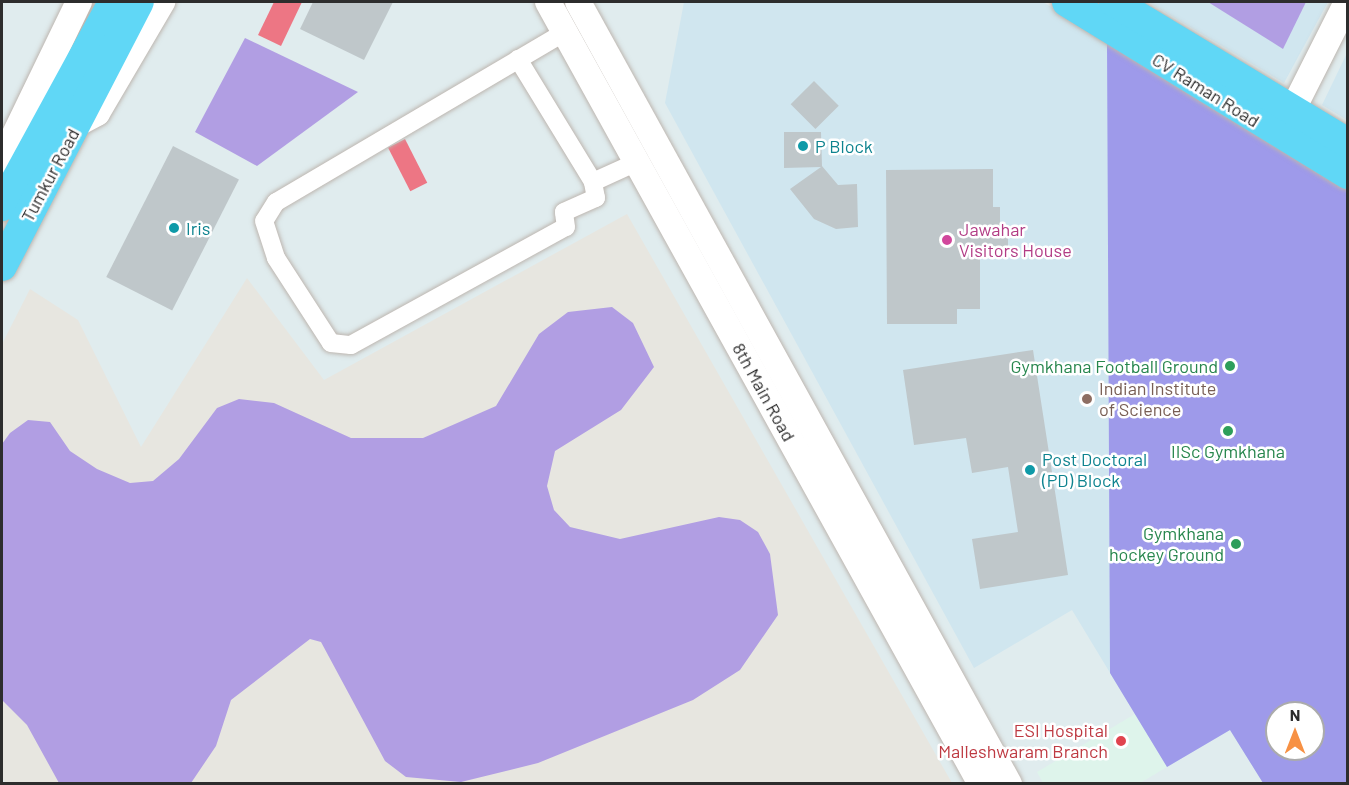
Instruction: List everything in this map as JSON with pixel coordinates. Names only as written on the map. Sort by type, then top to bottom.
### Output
[{"type":"highway","points":[[2,206],[112,2]]},
{"type":"highway","points":[[75,124],[139,2]]},
{"type":"highway","name":"CV Raman Road","points":[[1067,2],[1347,174]]},
{"type":"highway","name":"CV Raman Road","points":[[1114,2],[1347,143]]},
{"type":"highway","name":"Tumkur Road","points":[[2,266],[75,124]]},
{"type":"main road","points":[[2,161],[80,2]]},
{"type":"main road","name":"Tumkur Road","points":[[75,124],[97,113],[162,2]]},
{"type":"main road","name":"8th Main Road","points":[[548,2],[981,783]]},
{"type":"main road","name":"8th Main Road","points":[[578,2],[1009,783]]},
{"type":"main road","points":[[1292,111],[1347,2]]},
{"type":"street","points":[[518,59],[593,182],[596,198],[564,212],[566,227],[351,345],[332,343],[276,258],[264,221],[276,202],[518,59],[565,32]]},
{"type":"street","points":[[593,182],[637,162]]},
{"type":"shaded area","points":[[274,2],[302,2],[281,46],[258,35]]},
{"type":"shaded area","name":"Indian Institute of Science","points":[[684,2],[1043,2],[1347,188],[1347,783],[1263,783],[1230,730],[1167,767],[1072,610],[974,668],[665,103]]},
{"type":"shaded area","points":[[1148,2],[1328,2],[1284,83]]},
{"type":"shaded area","points":[[1208,2],[1306,2],[1283,49]]},
{"type":"shaded area","points":[[245,38],[358,92],[257,166],[195,132]]},
{"type":"shaded area","name":"IISc Gymkhana","points":[[1107,42],[1347,190],[1347,783],[1263,783],[1230,730],[1167,767],[1110,673]]},
{"type":"shaded area","points":[[1347,53],[1347,120],[1322,105]]},
{"type":"shaded area","points":[[405,139],[427,183],[410,191],[388,148]]},
{"type":"shaded area","points":[[627,214],[952,783],[6,783],[2,778],[2,344],[30,289],[78,320],[141,447],[247,278],[324,380]]},
{"type":"shaded area","points":[[612,307],[633,323],[654,367],[621,410],[555,451],[547,486],[554,510],[570,527],[620,539],[719,517],[740,520],[758,532],[770,554],[778,615],[740,670],[693,700],[538,763],[461,782],[406,777],[385,761],[321,642],[310,639],[231,700],[216,746],[191,783],[59,783],[27,725],[2,700],[2,444],[10,433],[28,420],[50,422],[70,451],[97,469],[130,483],[153,481],[179,459],[217,408],[239,399],[274,403],[351,438],[423,438],[496,406],[539,334],[568,312]]},
{"type":"shaded area","name":"ESI Hospital Malleshwaram Branch","points":[[1135,714],[1167,767],[1140,783],[1043,783],[1037,772]]},
{"type":"building","points":[[313,2],[393,2],[364,60],[300,29]]},
{"type":"building","points":[[814,81],[839,106],[815,129],[791,104]]},
{"type":"building","name":"P Block","points":[[784,132],[821,132],[822,166],[838,185],[857,184],[858,227],[836,229],[814,219],[790,189],[821,167],[784,168]]},
{"type":"building","name":"Iris","points":[[173,146],[239,180],[172,311],[106,277]]},
{"type":"building","name":"Jawahar Visitors House","points":[[993,169],[993,207],[1000,207],[1000,231],[1008,231],[1008,249],[980,249],[980,309],[957,309],[957,324],[887,324],[886,170]]},
{"type":"building","name":"Post Doctoral (PD) Block","points":[[1033,350],[1068,575],[980,589],[972,539],[1018,532],[1008,467],[972,473],[966,438],[914,445],[903,370]]},
{"type":"place","name":"P Block","points":[[803,146]]},
{"type":"place","name":"Iris","points":[[174,228]]},
{"type":"place","name":"Jawahar Visitors House","points":[[947,240]]},
{"type":"place","name":"Gymkhana Football Ground","points":[[1230,366]]},
{"type":"place","name":"Indian Institute of Science","points":[[1087,399]]},
{"type":"place","name":"IISc Gymkhana","points":[[1228,431]]},
{"type":"place","name":"Post Doctoral (PD) Block","points":[[1030,470]]},
{"type":"place","name":"Gymkhana hockey Ground","points":[[1236,544]]},
{"type":"place","name":"ESI Hospital Malleshwaram Branch","points":[[1121,741]]}]
